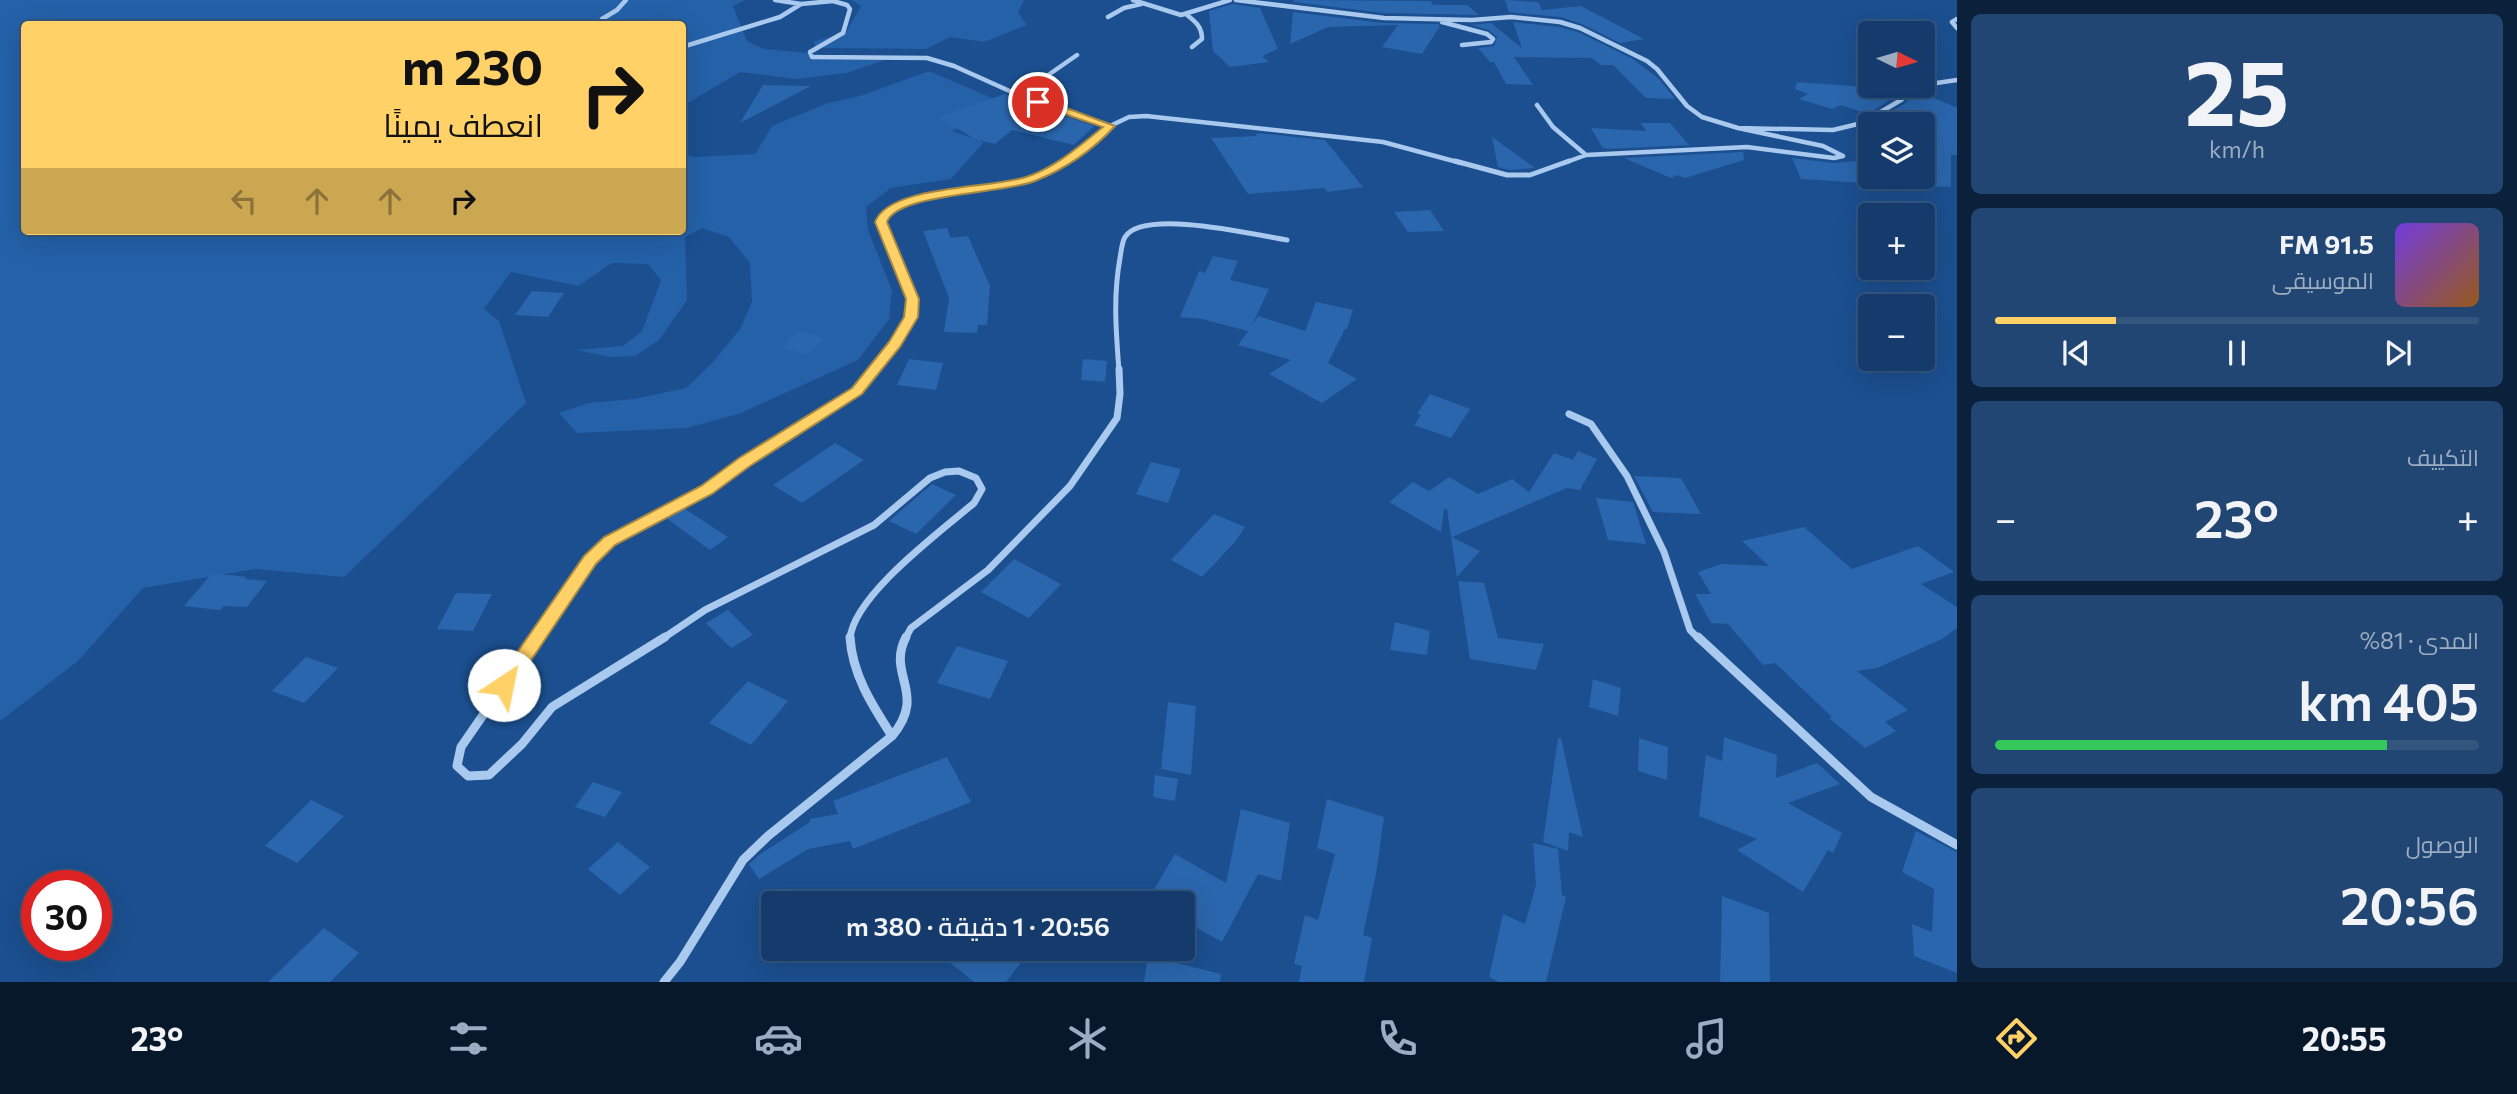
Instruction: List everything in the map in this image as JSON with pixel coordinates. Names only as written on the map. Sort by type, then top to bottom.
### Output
[{"type":"street","points":[[602,21],[626,0]]},
{"type":"street","points":[[775,0],[801,4],[833,1],[847,5],[850,9],[843,33],[815,47],[810,52],[811,57],[928,58],[954,66],[1014,93],[1110,126]]},
{"type":"street","points":[[892,736],[872,707],[852,658],[852,623],[874,594],[974,503],[982,489],[976,478],[960,471],[946,472],[930,478],[874,525],[705,610],[632,659],[552,707],[522,744],[489,775],[468,776],[457,766],[461,747],[590,560],[610,541],[707,490],[745,462],[857,391],[895,344],[911,317],[913,299],[881,222],[884,213],[902,202],[1028,180],[1063,165],[1110,126],[1129,117],[1146,116],[1383,142],[1507,175],[1530,175],[1586,155],[1747,147],[1834,158],[1843,156],[1824,146],[1750,134],[1702,117],[1687,106],[1657,69],[1647,61],[1580,28],[1560,22],[1511,17],[1435,19],[1310,12],[1233,0],[1218,2],[1187,15],[1175,15],[1133,0]]},
{"type":"street","points":[[686,46],[780,17],[801,4]]},
{"type":"street","points":[[1108,17],[1124,8],[1142,4]]},
{"type":"street","points":[[1187,15],[1199,23],[1202,33],[1202,39],[1192,47]]},
{"type":"street","points":[[1435,19],[1487,34],[1493,39],[1491,42],[1462,45]]},
{"type":"street","points":[[1957,19],[1952,22],[1957,29]]},
{"type":"street","points":[[1014,93],[1041,80],[1077,55]]},
{"type":"street","points":[[1936,83],[1957,80]]},
{"type":"street","points":[[1881,112],[1903,98]]},
{"type":"street","points":[[1537,105],[1552,127],[1586,155]]},
{"type":"street","points":[[1738,128],[1833,130],[1858,124]]},
{"type":"street","points":[[664,982],[680,962],[743,860],[768,836],[892,736],[904,722],[909,706],[899,651],[911,628],[988,570],[1070,486],[1117,418],[1121,394],[1114,292],[1124,238],[1133,229],[1148,223],[1186,224],[1287,240]]},
{"type":"street","points":[[1569,414],[1591,424],[1627,476],[1664,552],[1690,630],[1871,797],[1957,845]]},
{"type":"shaded area","points":[[0,0],[745,0],[733,6],[747,41],[764,49],[885,60],[847,73],[796,79],[740,72],[686,104],[686,21],[21,21],[21,235],[686,235],[686,154],[693,157],[755,154],[772,126],[828,103],[860,96],[929,71],[1006,104],[952,131],[984,142],[951,179],[891,188],[866,207],[868,230],[892,290],[889,319],[858,360],[741,413],[687,428],[577,433],[559,413],[588,403],[634,399],[686,388],[712,363],[740,329],[752,302],[750,263],[729,237],[702,228],[685,237],[687,300],[659,340],[635,356],[611,357],[577,350],[623,346],[642,331],[661,280],[648,264],[612,263],[578,286],[511,272],[484,309],[499,321],[526,403],[344,577],[255,569],[143,588],[78,661],[0,721]]},
{"type":"shaded area","points":[[851,0],[1024,0],[1018,12],[1027,25],[984,42],[950,37],[926,49],[817,48],[813,42],[846,32],[861,6]]},
{"type":"building","points":[[1294,0],[1431,1],[1433,5],[1467,5],[1479,15],[1384,13]]},
{"type":"building","points":[[1505,0],[1538,2],[1542,10],[1581,6],[1644,39],[1620,43],[1561,17],[1509,12]]},
{"type":"building","points":[[1233,4],[1260,8],[1278,49],[1262,56],[1269,62],[1230,67],[1213,51],[1209,11]]},
{"type":"building","points":[[1293,12],[1383,23],[1440,26],[1422,54],[1382,47],[1398,25],[1328,27],[1290,44]]},
{"type":"building","points":[[1513,22],[1578,32],[1633,59],[1659,79],[1675,99],[1646,98],[1613,65],[1601,65],[1592,58],[1514,57],[1533,85],[1506,84],[1494,62],[1490,62],[1478,48],[1494,46],[1497,37],[1489,30],[1471,25],[1491,23],[1522,48]]},
{"type":"building","points":[[1797,82],[1858,86],[1858,98],[1892,98],[1871,112],[1862,112],[1841,105],[1832,109],[1799,99],[1808,94],[1795,89]]},
{"type":"building","points":[[763,85],[811,86],[740,123]]},
{"type":"building","points":[[1005,94],[1094,126],[1074,145],[1012,130],[995,144],[975,139],[938,117]]},
{"type":"building","points":[[1910,98],[1934,98],[1957,108],[1957,155],[1951,155],[1951,187],[1935,186],[1935,112],[1890,112]]},
{"type":"building","points":[[1640,123],[1670,123],[1689,145],[1607,149],[1602,147],[1591,128],[1647,131]]},
{"type":"building","points":[[1257,133],[1325,140],[1363,187],[1328,192],[1324,188],[1248,194],[1211,138],[1256,136]]},
{"type":"building","points":[[1492,137],[1535,168],[1509,170],[1498,167]]},
{"type":"building","points":[[1743,152],[1744,160],[1685,178],[1677,175],[1671,178],[1624,158]]},
{"type":"building","points":[[1792,158],[1833,163],[1858,161],[1858,183],[1801,179]]},
{"type":"building","points":[[1430,210],[1444,231],[1408,232],[1394,212]]},
{"type":"building","points":[[947,228],[951,238],[968,236],[990,286],[987,325],[978,325],[977,333],[944,332],[949,298],[923,231]]},
{"type":"building","points":[[1213,256],[1238,261],[1230,280],[1269,289],[1251,327],[1258,316],[1305,331],[1316,302],[1353,310],[1347,329],[1328,363],[1357,379],[1322,403],[1269,374],[1291,360],[1238,345],[1248,331],[1202,319],[1180,317],[1199,271],[1205,273]]},
{"type":"building","points":[[532,291],[564,293],[548,317],[515,315]]},
{"type":"building","points":[[798,331],[825,338],[809,355],[781,348]]},
{"type":"building","points":[[909,359],[943,363],[936,390],[897,385]]},
{"type":"building","points":[[1083,359],[1107,361],[1105,382],[1081,380]]},
{"type":"building","points":[[1430,394],[1470,409],[1451,438],[1414,425],[1421,415],[1417,414]]},
{"type":"building","points":[[835,443],[864,460],[802,503],[773,485]]},
{"type":"building","points":[[1578,451],[1597,459],[1580,490],[1567,488],[1452,537],[1480,551],[1457,577],[1447,509],[1444,509],[1441,532],[1389,502],[1413,482],[1429,491],[1449,477],[1478,494],[1512,479],[1529,492],[1554,453],[1573,460]]},
{"type":"building","points":[[1151,462],[1181,469],[1168,503],[1136,494]]},
{"type":"building","points":[[1634,476],[1681,478],[1701,514],[1653,512]]},
{"type":"building","points":[[932,484],[956,495],[916,534],[889,521]]},
{"type":"building","points":[[1596,498],[1633,502],[1646,544],[1608,540]]},
{"type":"building","points":[[685,509],[728,537],[710,550],[666,518]]},
{"type":"building","points":[[1214,514],[1245,527],[1235,542],[1202,577],[1171,560]]},
{"type":"building","points":[[1804,527],[1852,569],[1918,546],[1954,572],[1921,584],[1957,607],[1957,628],[1942,639],[1877,668],[1857,671],[1908,710],[1885,722],[1896,731],[1865,748],[1829,718],[1832,717],[1775,663],[1763,665],[1728,624],[1711,623],[1695,594],[1711,594],[1698,572],[1721,564],[1769,566],[1742,541]]},
{"type":"building","points":[[1014,559],[1061,584],[1029,618],[981,592]]},
{"type":"building","points":[[212,573],[267,581],[247,607],[224,606],[220,610],[184,606]]},
{"type":"building","points":[[1458,581],[1484,583],[1498,638],[1544,644],[1536,670],[1470,659]]},
{"type":"building","points":[[456,593],[492,594],[473,631],[437,629]]},
{"type":"building","points":[[728,610],[753,635],[731,648],[706,623]]},
{"type":"building","points":[[1395,622],[1430,631],[1427,655],[1390,650]]},
{"type":"building","points":[[957,646],[1008,661],[990,699],[937,683]]},
{"type":"building","points":[[306,657],[338,668],[304,703],[272,691]]},
{"type":"building","points":[[1593,679],[1621,688],[1618,716],[1589,707]]},
{"type":"building","points":[[748,681],[788,701],[751,745],[709,723]]},
{"type":"building","points":[[1168,702],[1196,706],[1191,775],[1161,769]]},
{"type":"building","points":[[1724,737],[1777,755],[1776,778],[1817,763],[1840,784],[1788,803],[1842,833],[1833,853],[1828,850],[1803,892],[1737,850],[1757,839],[1699,816],[1706,755],[1722,761]]},
{"type":"building","points":[[1558,738],[1561,738],[1583,837],[1569,832],[1568,851],[1543,842]]},
{"type":"building","points":[[1639,738],[1668,747],[1667,780],[1638,771]]},
{"type":"building","points":[[947,757],[971,802],[853,849],[850,841],[808,849],[759,879],[749,864],[810,822],[810,819],[838,814],[833,801]]},
{"type":"building","points":[[1155,775],[1178,779],[1175,801],[1153,797]]},
{"type":"building","points":[[593,782],[622,792],[605,817],[575,807]]},
{"type":"building","points":[[1327,799],[1384,817],[1376,874],[1363,935],[1372,938],[1364,982],[1299,982],[1302,966],[1294,964],[1305,915],[1318,920],[1335,854],[1317,848]]},
{"type":"building","points":[[311,800],[344,816],[297,863],[265,846]]},
{"type":"building","points":[[1241,809],[1290,823],[1281,881],[1258,874],[1222,942],[1195,927],[1195,891],[1153,891],[1175,854],[1226,883]]},
{"type":"building","points":[[1916,831],[1957,852],[1957,973],[1914,956],[1912,924],[1932,932],[1934,889],[1902,872]]},
{"type":"building","points":[[618,842],[650,867],[620,895],[588,869]]},
{"type":"building","points":[[1533,843],[1558,849],[1562,895],[1566,897],[1546,982],[1499,982],[1489,977],[1503,914],[1525,924],[1536,885]]},
{"type":"building","points":[[1722,896],[1769,913],[1770,982],[1720,982]]},
{"type":"building","points":[[324,928],[359,953],[330,982],[268,982]]},
{"type":"building","points":[[948,961],[1022,961],[1006,982],[974,982]]},
{"type":"building","points":[[1147,961],[1168,961],[1221,974],[1220,982],[1144,982]]},
{"type":"route","points":[[504,685],[590,560],[610,541],[707,490],[745,462],[857,391],[895,344],[911,317],[913,299],[881,222],[884,213],[902,202],[926,196],[973,191],[1028,180],[1063,165],[1093,143],[1110,126],[1038,102]]}]
